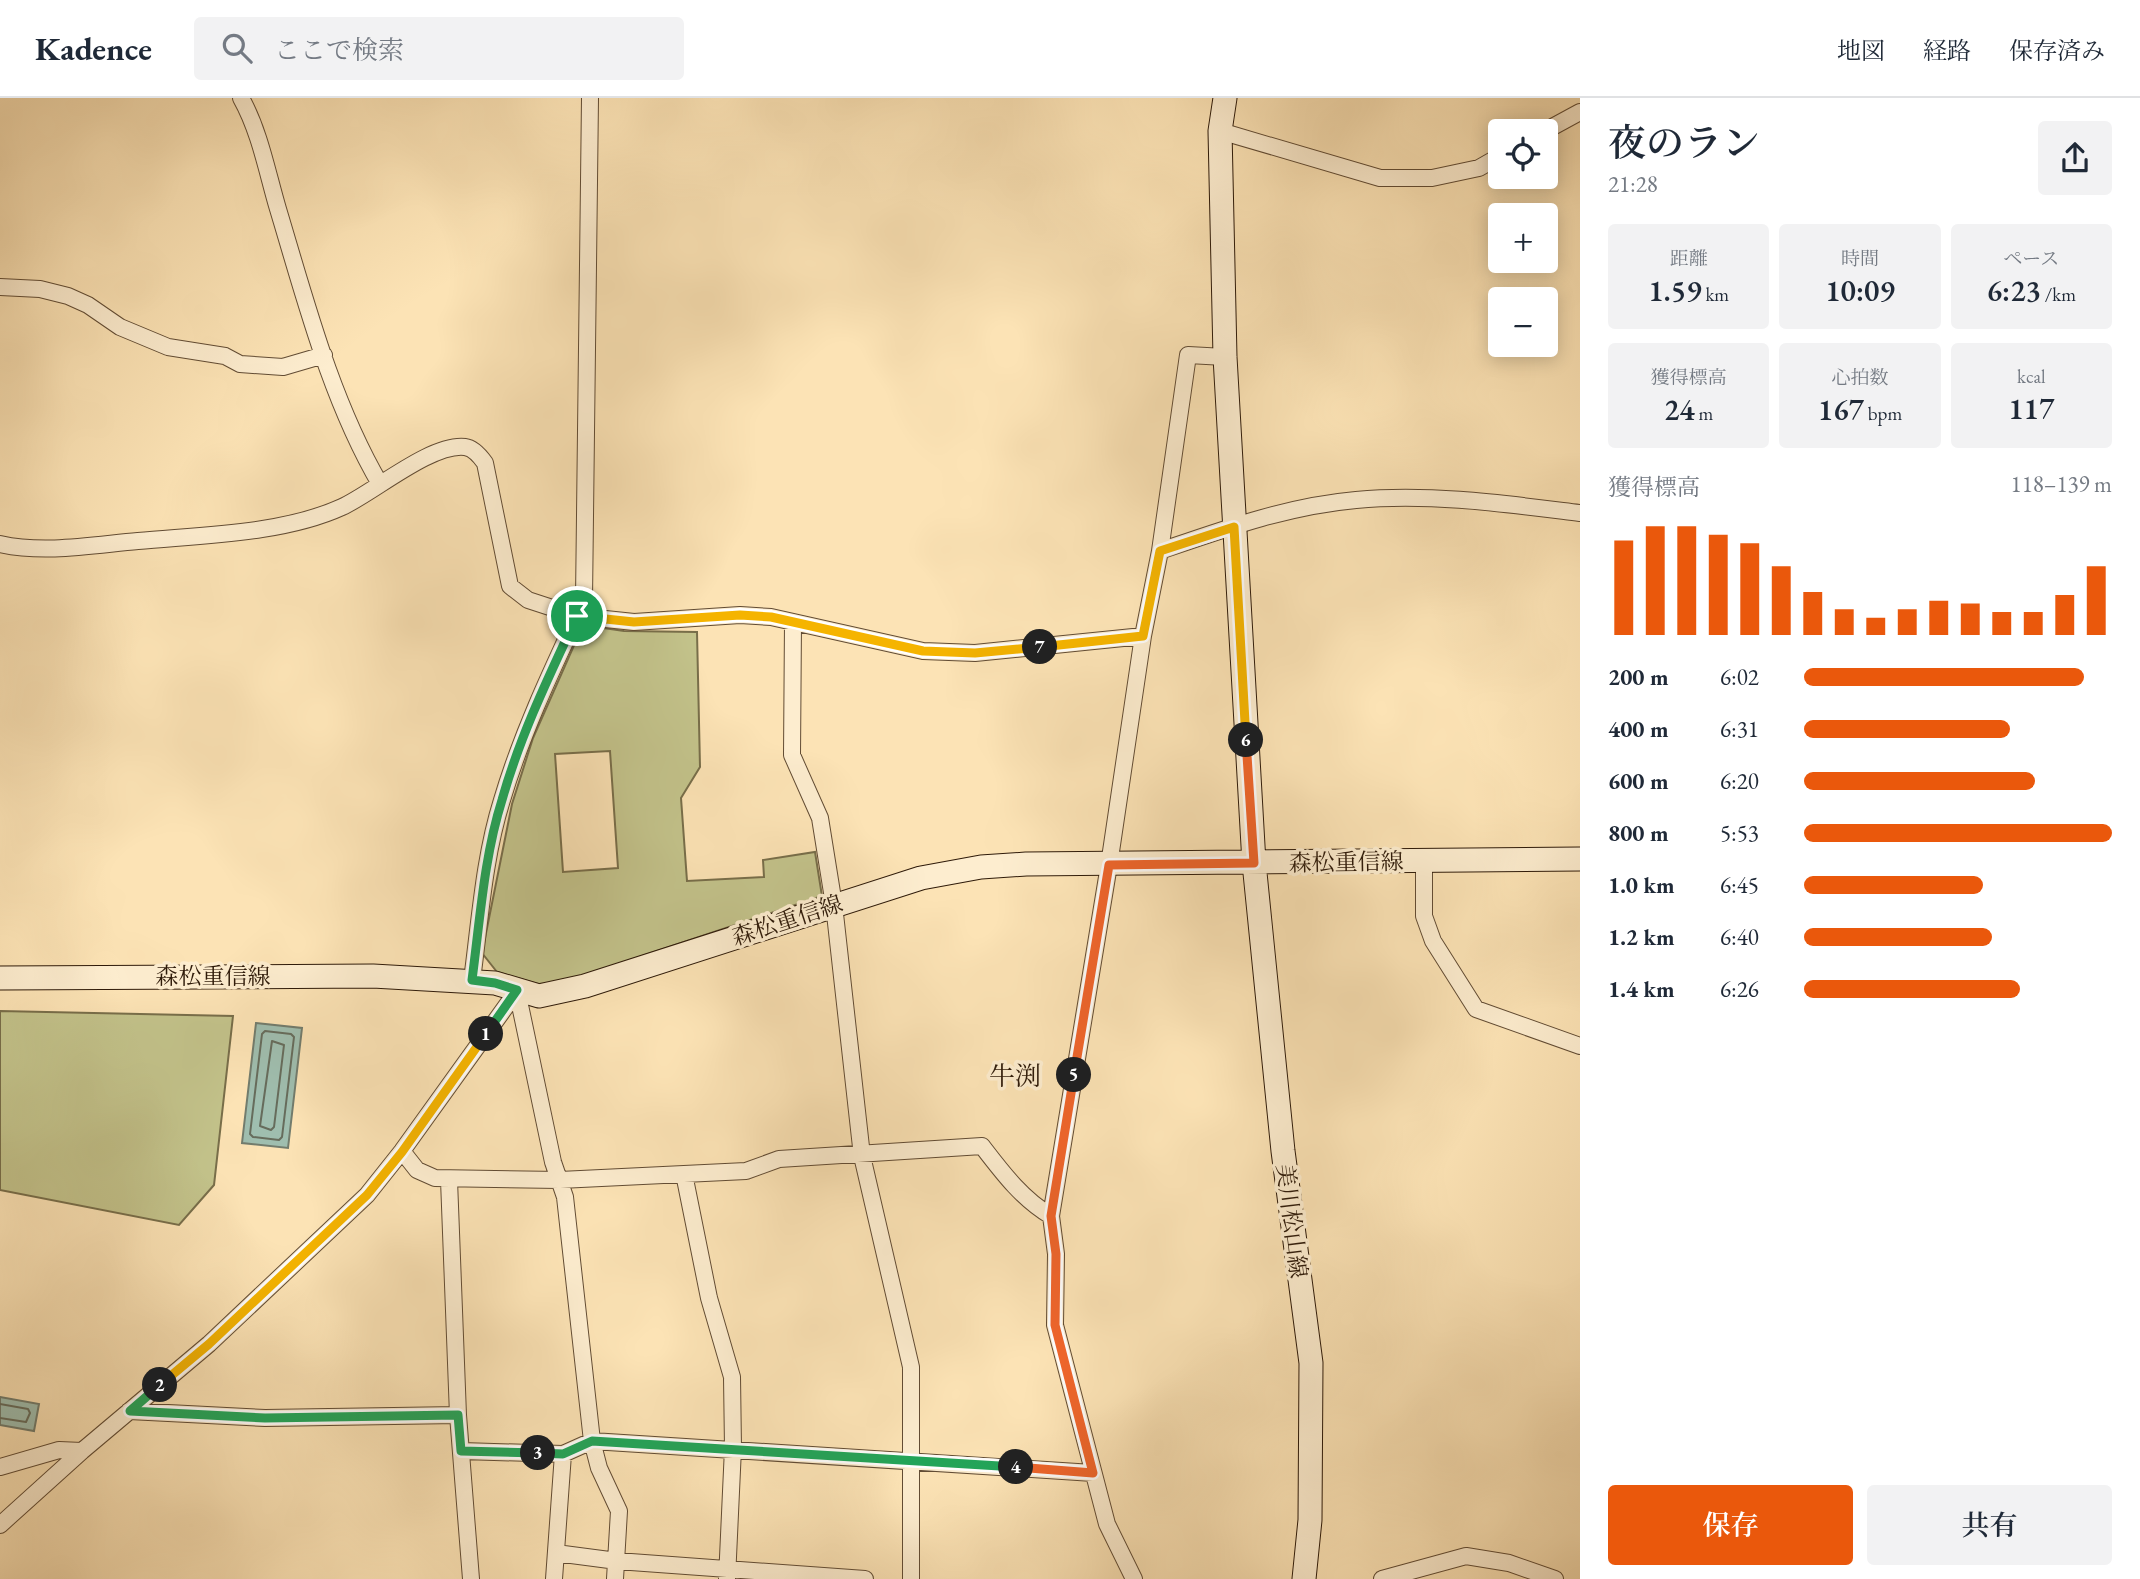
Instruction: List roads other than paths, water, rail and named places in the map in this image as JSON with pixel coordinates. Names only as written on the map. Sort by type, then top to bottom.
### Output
[{"type":"main road","name":"美川松山線","points":[[1225,98],[1220,131],[1224,357],[1254,863],[1283,1152],[1311,1363],[1310,1520],[1304,1579]]},
{"type":"main road","name":"森松重信線","points":[[0,978],[373,976],[472,980],[495,983],[538,996],[558,994],[921,878],[981,867],[1026,864],[1580,859]]},
{"type":"street","points":[[241,98],[264,156],[324,355],[358,447],[380,484]]},
{"type":"street","points":[[472,980],[489,858],[501,802],[523,735],[584,599],[590,98]]},
{"type":"street","points":[[1558,124],[1580,112]]},
{"type":"street","points":[[1220,131],[1380,178],[1432,178],[1479,168],[1488,163]]},
{"type":"street","points":[[0,287],[40,289],[68,296],[88,305],[120,327],[168,347],[225,356],[253,367],[283,367],[324,355]]},
{"type":"street","points":[[1134,1579],[1107,1524],[1055,1325],[1056,1254],[1051,1216],[1109,865],[1143,636],[1160,551],[1188,355],[1224,357]]},
{"type":"street","points":[[0,544],[15,548],[60,548],[243,531],[342,507],[444,449],[466,447],[478,454],[485,463],[510,586],[528,600],[577,616],[634,622],[740,615],[793,622],[923,651],[975,653],[1143,636]]},
{"type":"street","points":[[1160,551],[1263,516],[1356,500],[1440,499],[1580,513]]},
{"type":"street","points":[[793,622],[792,755],[820,818],[834,905],[862,1156],[911,1367],[911,1579]]},
{"type":"street","points":[[1424,861],[1423,916],[1433,941],[1476,1009],[1580,1046]]},
{"type":"street","points":[[0,1525],[82,1451],[209,1344],[367,1195],[402,1152],[517,990]]},
{"type":"street","points":[[517,990],[565,1197],[592,1441],[599,1468],[619,1511],[615,1579]]},
{"type":"street","points":[[402,1152],[417,1170],[449,1180],[560,1180],[746,1171],[779,1159],[862,1156],[982,1146],[1013,1185],[1036,1208],[1051,1216]]},
{"type":"street","points":[[684,1174],[709,1298],[733,1377],[733,1448],[727,1573]]},
{"type":"street","points":[[449,1180],[458,1415],[471,1579]]},
{"type":"street","points":[[130,1411],[265,1418],[458,1415]]},
{"type":"street","points":[[461,1451],[563,1454],[592,1441],[1093,1473]]},
{"type":"street","points":[[0,1467],[58,1450],[82,1451]]},
{"type":"street","points":[[553,1579],[563,1454]]},
{"type":"street","points":[[556,1553],[727,1573],[865,1579]]},
{"type":"street","points":[[1382,1579],[1466,1556],[1509,1563],[1555,1579]]},
{"type":"water","points":[[256,1023],[302,1028],[288,1148],[242,1143]]},
{"type":"water","points":[[0,1397],[39,1404],[34,1431],[0,1425]]},
{"type":"district","name":"牛渕","points":[[1015,1076]]}]
